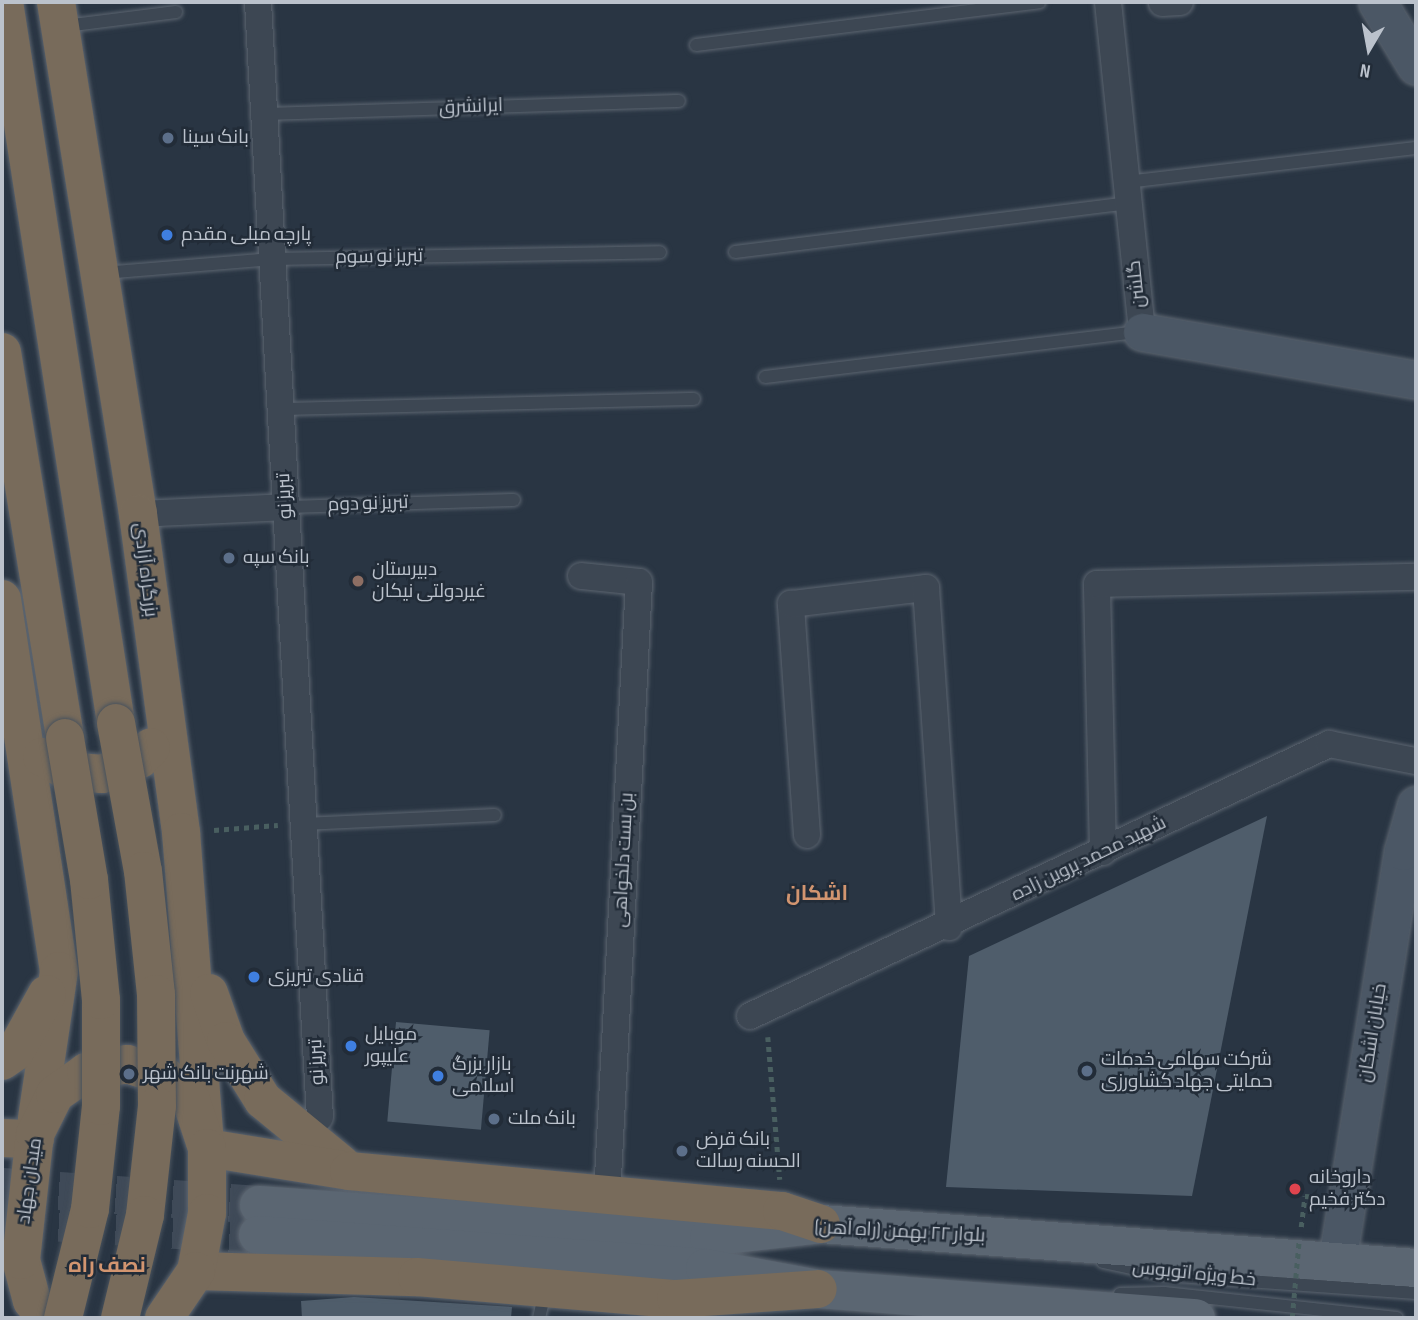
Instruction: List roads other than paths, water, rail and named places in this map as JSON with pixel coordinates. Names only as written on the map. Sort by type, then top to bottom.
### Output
[{"type":"highway","points":[[4,2],[116,723],[143,871],[156,1008],[157,1105],[145,1215],[120,1318]]},
{"type":"highway","name":"بزرگراه آزادی","points":[[58,14],[138,514],[181,832],[193,949],[206,1144]]},
{"type":"highway","points":[[2,352],[91,893],[101,1106],[90,1209],[63,1318]]},
{"type":"highway","points":[[2,598],[28,748],[59,971],[24,1137]]},
{"type":"highway","points":[[28,748],[67,771],[102,774],[140,759],[166,731]]},
{"type":"highway","points":[[193,949],[226,1041],[263,1100],[349,1171]]},
{"type":"highway","points":[[2,1062],[15,1052],[59,971]]},
{"type":"highway","name":"میدان جهاد","points":[[46,1318],[32,1301],[16,1264],[24,1137],[54,1094],[86,1072],[127,1064],[165,1076],[191,1100],[206,1144],[207,1213],[192,1277],[164,1318]]},
{"type":"highway","points":[[206,1144],[349,1171],[782,1211],[821,1224]]},
{"type":"highway","points":[[11,1318],[16,1264]]},
{"type":"highway","points":[[172,1318],[192,1277],[417,1277],[542,1303],[676,1299],[818,1290]]},
{"type":"main road","points":[[1377,2],[1416,66]]},
{"type":"main road","name":"گلشن","points":[[1142,332],[1416,380]]},
{"type":"main road","name":"خیابان اشکان","points":[[1337,1262],[1402,850],[1416,805]]},
{"type":"main road","name":"بلوار ۲۲ بهمن (راه آهن)","points":[[1196,1318],[969,1299],[818,1290],[705,1268],[258,1220],[709,1237],[821,1224],[1416,1268]]},
{"type":"street","name":"تبریز نو","points":[[258,2],[320,1117]]},
{"type":"street","name":"گلشن","points":[[1108,2],[1142,332]]},
{"type":"street","name":"تبریز نو دوم","points":[[138,514],[286,507]]},
{"type":"street","name":"بن بست دلخواهی","points":[[581,576],[639,582],[607,1196]]},
{"type":"street","points":[[1103,852],[1097,584],[1416,577]]},
{"type":"street","points":[[807,835],[791,604],[926,588],[949,927]]},
{"type":"street","name":"شهید محمد پروین زاده","points":[[758,1012],[949,927],[1329,744],[1416,761]]},
{"type":"lane","points":[[696,45],[1039,2]]},
{"type":"lane","points":[[58,14],[176,12]]},
{"type":"lane","name":"ایرانشرق","points":[[264,114],[679,101]]},
{"type":"lane","points":[[735,252],[1416,148]]},
{"type":"lane","name":"تبریز نو سوم","points":[[99,273],[272,259],[660,252]]},
{"type":"lane","points":[[765,377],[1142,332]]},
{"type":"lane","points":[[280,410],[694,399]]},
{"type":"lane","name":"تبریز نو دوم","points":[[286,507],[514,500]]},
{"type":"lane","points":[[303,824],[495,815]]},
{"type":"lane","name":"خط ویژه اتوبوس","points":[[975,1236],[1164,1275],[1416,1293]]},
{"type":"lane","name":"خط ویژه اتوبوس","points":[[969,1299],[1164,1293],[1396,1318]]},
{"type":"tunnel","points":[[2,1187],[259,1205]]},
{"type":"tunnel","points":[[2,1219],[258,1235]]},
{"type":"place","name":"بانک سینا","points":[[168,138]]},
{"type":"place","name":"پارچه مبلی مقدم","points":[[167,235]]},
{"type":"place","name":"بانک سپه","points":[[229,558]]},
{"type":"place","name":"دبیرستان غیردولتی نیکان","points":[[358,581]]},
{"type":"place","name":"قنادی تبریزی","points":[[254,977]]},
{"type":"place","name":"موبایل علیپور","points":[[351,1046]]},
{"type":"place","name":"شرکت سهامی خدمات حمایتی جهاد کشاورزی","points":[[1087,1071]]},
{"type":"place","name":"شهرنت بانک شهر","points":[[129,1074]]},
{"type":"place","name":"بازار بزرگ اسلامی","points":[[438,1076]]},
{"type":"place","name":"بانک ملت","points":[[494,1119]]},
{"type":"place","name":"بانک قرض الحسنه رسالت","points":[[682,1151]]},
{"type":"place","name":"داروخانه دکتر فخیم","points":[[1295,1189]]},
{"type":"district","name":"اشکان","points":[[817,894]]},
{"type":"district","name":"نصف راه","points":[[107,1266]]}]
